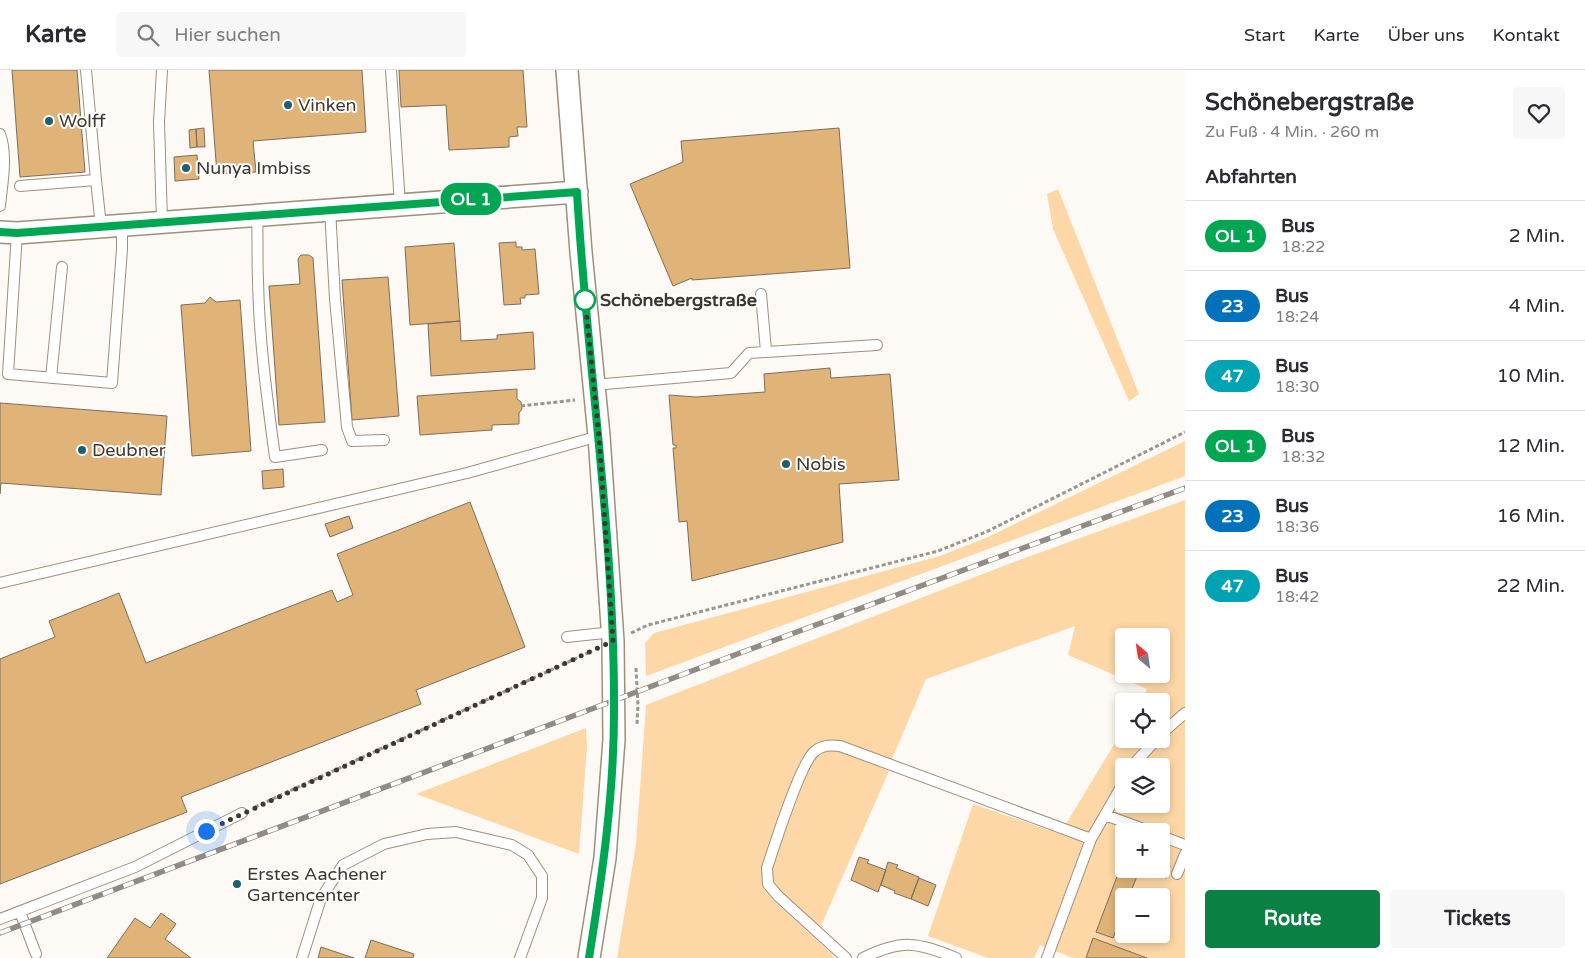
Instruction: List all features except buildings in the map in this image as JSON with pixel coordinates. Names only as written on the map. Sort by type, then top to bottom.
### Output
[{"type":"street","points":[[567,70],[581,252],[599,436],[613,637],[614,740],[605,858],[588,958]]},
{"type":"street","points":[[9,233],[577,192]]},
{"type":"lane","points":[[86,70],[101,226]]},
{"type":"lane","points":[[162,70],[158,122],[162,222]]},
{"type":"lane","points":[[391,70],[400,204]]},
{"type":"lane","points":[[0,134],[3,141],[3,165],[0,206]]},
{"type":"lane","points":[[20,186],[96,180]]},
{"type":"lane","points":[[330,209],[335,299],[347,427],[352,441],[384,440]]},
{"type":"lane","points":[[257,214],[258,279],[263,366],[275,457],[322,450]]},
{"type":"lane","points":[[9,233],[8,374],[112,383],[122,250],[122,224]]},
{"type":"lane","points":[[51,378],[62,267]]},
{"type":"lane","points":[[761,294],[766,351]]},
{"type":"lane","points":[[594,391],[731,373],[749,353],[877,344]]},
{"type":"lane","points":[[0,583],[466,473],[599,436]]},
{"type":"lane","points":[[567,637],[613,637]]},
{"type":"lane","points":[[1170,726],[1185,713]]},
{"type":"lane","points":[[846,958],[778,896],[768,884],[766,868],[803,767],[813,752],[826,745],[840,746],[1091,839]]},
{"type":"lane","points":[[1139,758],[1149,748]]},
{"type":"lane","points":[[1047,958],[1091,839],[1115,798]]},
{"type":"lane","points":[[0,919],[135,867],[242,813]]},
{"type":"lane","points":[[1105,815],[1127,823]]},
{"type":"lane","points":[[302,958],[321,898],[343,865],[384,844],[427,834],[456,832],[512,845],[528,855],[542,876],[542,898],[520,958]]},
{"type":"lane","points":[[1170,839],[1185,844]]},
{"type":"lane","points":[[1177,874],[1185,854]]},
{"type":"lane","points":[[20,912],[36,954]]},
{"type":"lane","points":[[863,958],[880,950],[901,944],[926,946],[956,958]]},
{"type":"path","points":[[521,406],[594,391]]},
{"type":"path","points":[[242,813],[613,637],[648,625],[938,552],[986,532],[1185,432]]},
{"type":"shaded area","points":[[1058,189],[1139,394],[1129,401],[1053,229],[1047,194]]},
{"type":"shaded area","points":[[1185,441],[1185,476],[646,676],[645,643],[654,633],[940,556],[988,537]]},
{"type":"shaded area","points":[[1185,500],[1185,958],[1073,958],[1040,945],[1034,958],[988,958],[928,936],[973,804],[1060,834],[1115,743],[1115,748],[1170,748],[1170,693],[1145,693],[1147,689],[1133,683],[1170,683],[1170,628],[1115,628],[1115,675],[1068,655],[1075,626],[926,679],[892,759],[840,740],[824,740],[809,748],[799,764],[763,865],[763,884],[773,900],[832,954],[833,958],[617,958],[636,844],[646,705],[1011,563]]},
{"type":"shaded area","points":[[586,728],[587,747],[579,854],[416,794]]},
{"type":"shaded area","points":[[829,750],[852,755],[889,771],[820,928],[782,893],[772,880],[772,867],[808,770],[817,756]]},
{"type":"railway","points":[[0,933],[697,669],[1185,488]]},
{"type":"bus line","points":[[0,232],[17,233],[577,192],[599,436],[613,632],[614,690],[614,740],[605,858],[589,958]]},
{"type":"place","name":"Vinken","points":[[288,105]]},
{"type":"place","name":"Wolff","points":[[49,121]]},
{"type":"place","name":"Nunya Imbiss","points":[[186,168]]},
{"type":"place","name":"Schönebergstraße","points":[[585,300]]},
{"type":"place","name":"Deubner","points":[[82,450]]},
{"type":"place","name":"Nobis","points":[[786,464]]},
{"type":"place","name":"Erstes Aachener Gartencenter","points":[[237,884]]},
{"type":"route","points":[[206,831],[613,641],[599,436],[585,300]]}]
